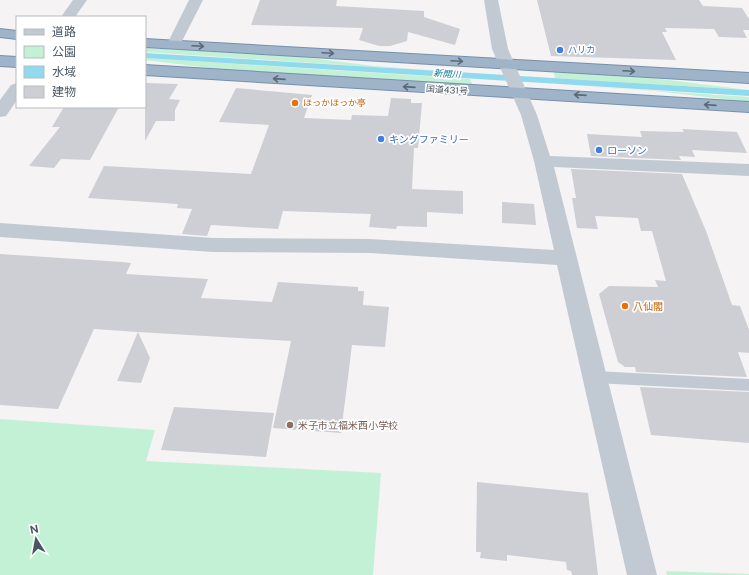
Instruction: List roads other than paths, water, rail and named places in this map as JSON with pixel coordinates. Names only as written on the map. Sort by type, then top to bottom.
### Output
[{"type":"highway","points":[[0,34],[16,34]]},
{"type":"highway","name":"国道431号","points":[[146,43],[174,44],[513,79],[556,94],[749,108]]},
{"type":"highway","points":[[0,61],[16,62]]},
{"type":"highway","name":"国道431号","points":[[146,70],[513,79],[749,78]]},
{"type":"street","points":[[69,16],[80,0]]},
{"type":"street","points":[[174,44],[196,0]]},
{"type":"street","points":[[491,0],[500,49],[529,115],[543,161],[642,575]]},
{"type":"street","points":[[0,112],[16,89]]},
{"type":"street","points":[[543,161],[749,170]]},
{"type":"street","points":[[0,230],[213,245],[370,246],[567,258]]},
{"type":"lane","points":[[595,377],[749,385]]},
{"type":"water","name":"新開川","points":[[146,53],[749,90],[749,96],[146,58]]},
{"type":"place","name":"ハリカ","points":[[560,50]]},
{"type":"place","name":"ほっかほっか亭","points":[[295,103]]},
{"type":"place","name":"キングファミリー","points":[[381,139]]},
{"type":"place","name":"ローソン","points":[[599,150]]},
{"type":"place","name":"八仙閣","points":[[625,306]]},
{"type":"place","name":"米子市立福米西小学校","points":[[290,425]]}]
